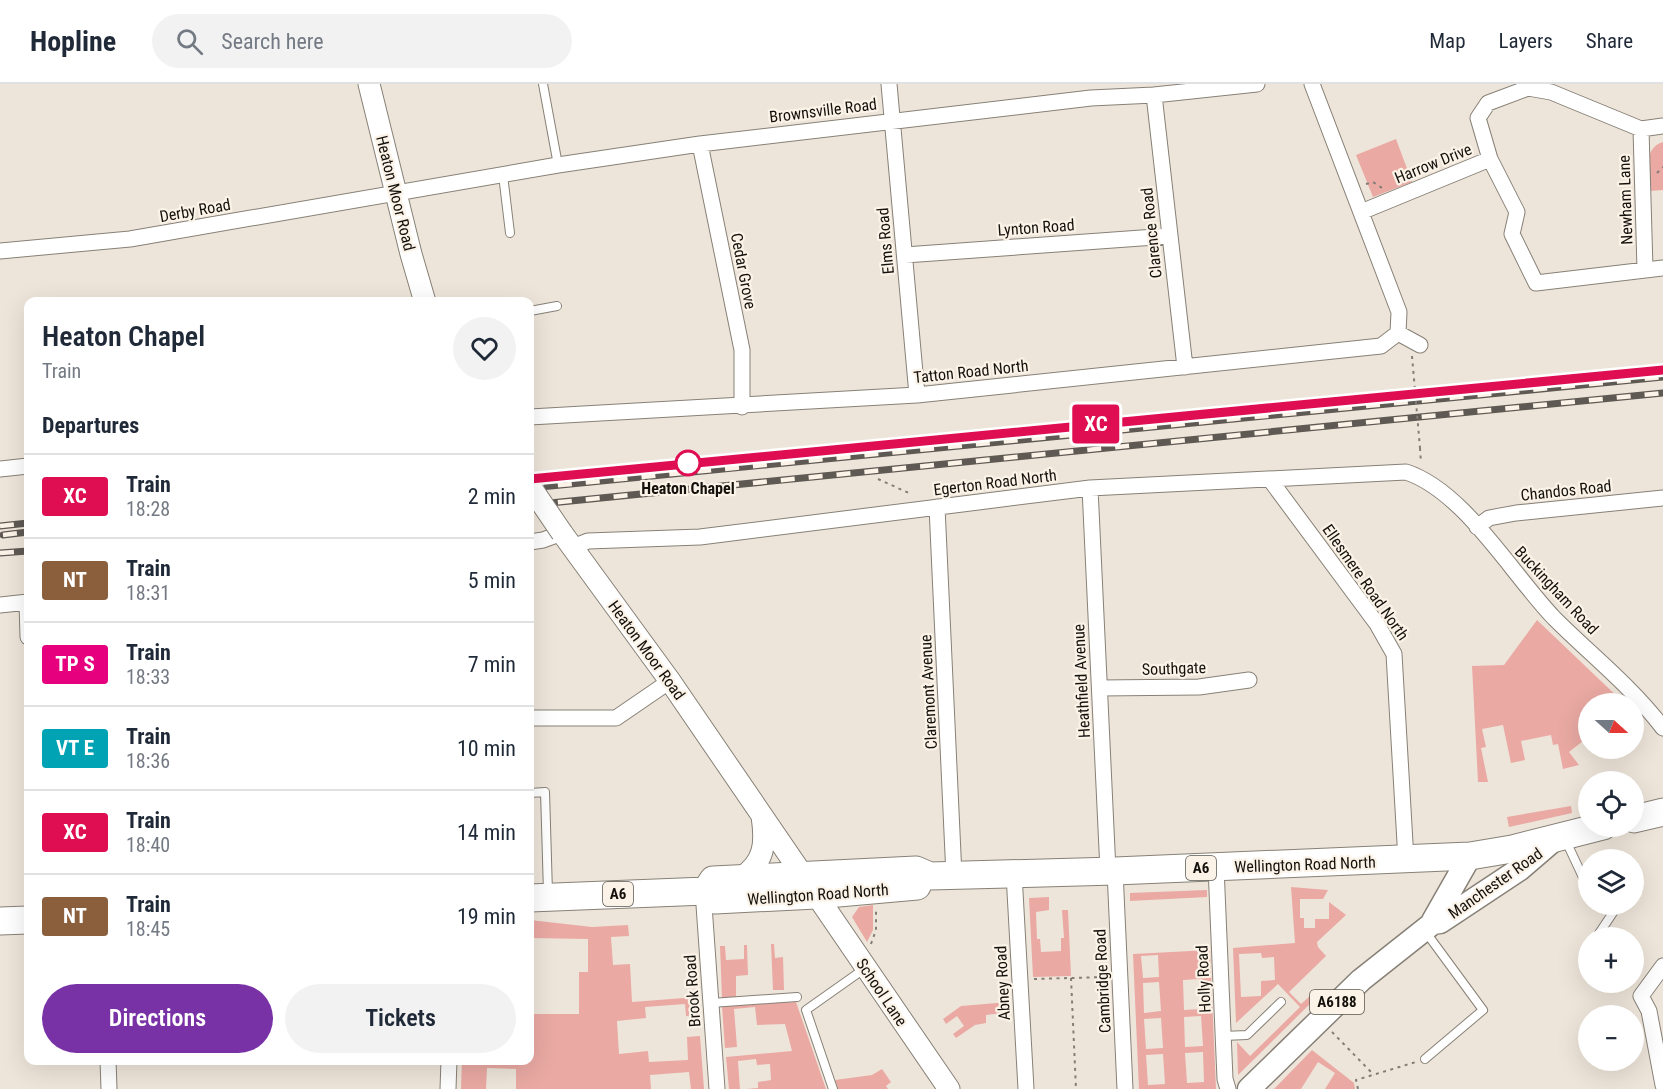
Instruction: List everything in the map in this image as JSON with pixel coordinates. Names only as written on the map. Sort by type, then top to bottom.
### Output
[{"type":"highway","points":[[1644,817],[1663,812]]},
{"type":"highway","name":"Wellington Road North","points":[[704,891],[713,880],[741,878],[810,885],[915,888],[942,876],[1112,872],[1470,856],[1578,833]]},
{"type":"highway","name":"Wellington Road North","points":[[539,898],[704,891],[715,900],[810,885]]},
{"type":"highway","points":[[0,921],[24,920]]},
{"type":"main road","name":"Heaton Moor Road","points":[[369,84],[424,297]]},
{"type":"main road","name":"Heaton Moor Road","points":[[534,492],[670,681],[810,885]]},
{"type":"main road","name":"Heaton Moor Road","points":[[741,878],[753,871],[763,855],[765,845],[762,816]]},
{"type":"main road","name":"Manchester Road","points":[[1249,1089],[1321,1016],[1361,980],[1429,927],[1520,869],[1560,838]]},
{"type":"main road","name":"Manchester Road","points":[[1429,927],[1470,856]]},
{"type":"main road","name":"School Lane","points":[[810,885],[866,957],[949,1089]]},
{"type":"street","name":"Elms Road","points":[[889,84],[917,395]]},
{"type":"street","name":"Brownsville Road","points":[[395,192],[700,144],[1089,91],[1154,95],[1257,84]]},
{"type":"street","points":[[1312,84],[1394,297],[1399,327],[1416,351]]},
{"type":"street","name":"Harrow Drive","points":[[1361,212],[1490,159],[1478,118],[1488,104],[1528,88],[1551,92],[1641,129]]},
{"type":"street","name":"Clarence Road","points":[[1154,95],[1185,367]]},
{"type":"street","points":[[1641,129],[1663,126]]},
{"type":"street","name":"Newham Lane","points":[[1641,129],[1645,269]]},
{"type":"street","name":"Cedar Grove","points":[[700,144],[742,350],[742,407]]},
{"type":"street","points":[[1490,159],[1517,212],[1512,234],[1536,284],[1663,268]]},
{"type":"street","name":"Derby Road","points":[[0,251],[130,239],[395,192]]},
{"type":"street","name":"Lynton Road","points":[[905,255],[1169,236]]},
{"type":"street","name":"Tatton Road North","points":[[534,417],[742,407],[917,395],[1382,346],[1399,327]]},
{"type":"street","points":[[0,469],[24,466]]},
{"type":"street","name":"Egerton Road North","points":[[534,541],[700,537],[1090,488],[1271,481],[1388,472],[1406,472],[1423,477]]},
{"type":"street","name":"Buckingham Road","points":[[1423,477],[1452,499],[1532,595],[1640,699],[1663,728]]},
{"type":"street","name":"Ellesmere Road North","points":[[1271,481],[1377,624],[1394,654],[1406,860]]},
{"type":"street","name":"Heathfield Avenue","points":[[1090,488],[1112,872]]},
{"type":"street","name":"Chandos Road","points":[[1477,527],[1489,518],[1502,515],[1663,498]]},
{"type":"street","name":"Claremont Avenue","points":[[937,507],[942,876]]},
{"type":"street","points":[[0,605],[24,602]]},
{"type":"street","name":"Southgate","points":[[1100,688],[1199,687],[1249,680]]},
{"type":"street","points":[[534,718],[616,718],[670,681]]},
{"type":"street","name":"Holly Road","points":[[1216,867],[1225,1079],[1228,1089]]},
{"type":"street","name":"Cambridge Road","points":[[1112,872],[1125,1089]]},
{"type":"street","name":"Abney Road","points":[[1014,874],[1026,1089]]},
{"type":"street","name":"Brook Road","points":[[704,891],[717,1089]]},
{"type":"street","points":[[1663,966],[1641,996],[1649,1011],[1663,1085]]},
{"type":"street","points":[[108,1065],[109,1089]]},
{"type":"street","points":[[448,1089],[449,1065]]},
{"type":"lane","points":[[543,84],[558,165]]},
{"type":"lane","points":[[503,175],[510,232]]},
{"type":"lane","points":[[534,310],[557,306]]},
{"type":"lane","points":[[534,793],[546,792],[539,898]]},
{"type":"lane","points":[[1560,838],[1578,870]]},
{"type":"lane","points":[[1425,1059],[1483,1010],[1429,927]]},
{"type":"lane","points":[[833,1089],[806,1010],[866,957]]},
{"type":"lane","points":[[711,1003],[796,998]]},
{"type":"lane","points":[[1224,1036],[1247,1035],[1281,1002]]},
{"type":"path","points":[[1352,191],[1373,182],[1385,192],[1389,200]]},
{"type":"path","points":[[1416,351],[1420,448]]},
{"type":"path","points":[[878,479],[937,507]]},
{"type":"path","points":[[866,957],[876,930],[876,900]]},
{"type":"path","points":[[1020,979],[1120,976]]},
{"type":"path","points":[[1071,978],[1076,1089]]},
{"type":"path","points":[[1327,1027],[1374,1075]]},
{"type":"path","points":[[1358,1089],[1356,1080],[1425,1059]]},
{"type":"shaded area","points":[[1396,139],[1412,182],[1373,197],[1356,155]]},
{"type":"shaded area","points":[[1663,142],[1663,190],[1650,191],[1649,156],[1656,145]]},
{"type":"shaded area","points":[[1537,620],[1614,693],[1578,693],[1578,745],[1569,752],[1579,765],[1563,769],[1558,744],[1553,745],[1551,735],[1521,741],[1525,760],[1511,763],[1503,725],[1482,729],[1486,747],[1481,748],[1488,782],[1478,782],[1472,666],[1504,665]]},
{"type":"shaded area","points":[[1571,806],[1572,813],[1509,827],[1507,817]]},
{"type":"shaded area","points":[[1291,887],[1328,890],[1323,899],[1300,899],[1300,918],[1304,918],[1304,928],[1315,928],[1315,919],[1329,919],[1329,902],[1346,915],[1317,942],[1318,947],[1326,956],[1289,992],[1301,1004],[1310,996],[1314,1000],[1238,1075],[1237,1042],[1250,1056],[1300,1007],[1278,984],[1236,1023],[1233,948],[1295,943]],"holes":[[[1261,953],[1262,958],[1274,957],[1275,980],[1261,981],[1261,996],[1241,997],[1239,954]]]},
{"type":"shaded area","points":[[1207,890],[1207,897],[1130,901],[1130,893]]},
{"type":"shaded area","points":[[1049,897],[1049,910],[1036,912],[1037,939],[1040,939],[1041,952],[1061,951],[1061,938],[1064,938],[1062,910],[1068,910],[1071,976],[1033,977],[1029,898]]},
{"type":"shaded area","points":[[873,905],[873,930],[867,942],[852,917],[859,907]]},
{"type":"shaded area","points":[[534,920],[592,927],[628,925],[629,936],[611,937],[613,965],[630,964],[632,1002],[697,997],[699,1015],[686,1016],[685,1004],[645,1007],[646,1018],[617,1021],[619,1054],[648,1051],[649,1062],[688,1060],[687,1037],[700,1036],[704,1089],[691,1089],[689,1072],[650,1075],[651,1089],[516,1089],[516,1069],[487,1068],[486,1089],[461,1089],[462,1065],[534,1065],[534,1014],[579,1014],[579,972],[588,972],[588,939],[534,938]]},
{"type":"shaded area","points":[[771,944],[774,944],[775,958],[783,957],[784,990],[773,990]]},
{"type":"shaded area","points":[[744,945],[747,945],[748,975],[736,976],[736,998],[722,999],[720,946],[725,946],[726,960],[744,959]]},
{"type":"shaded area","points":[[1210,950],[1216,1089],[1139,1089],[1133,954]],"holes":[[[1158,955],[1159,977],[1143,978],[1141,956]],[[1199,979],[1201,1009],[1184,1010],[1183,980]],[[1159,982],[1161,1011],[1144,1013],[1143,983]],[[1201,1016],[1203,1046],[1185,1047],[1184,1017]],[[1161,1018],[1163,1048],[1146,1049],[1144,1019]],[[1203,1052],[1204,1082],[1187,1083],[1185,1053]],[[1163,1054],[1165,1084],[1148,1085],[1146,1055]]]},
{"type":"shaded area","points":[[796,1002],[826,1089],[746,1089],[758,1088],[758,1082],[771,1080],[770,1064],[757,1065],[756,1059],[738,1061],[740,1089],[729,1089],[726,1057],[792,1051],[785,1024],[757,1025],[755,1007],[734,1009],[737,1047],[725,1048],[722,1006]]},
{"type":"shaded area","points":[[1009,1002],[1010,1012],[986,1015],[986,1023],[975,1025],[956,1038],[953,1034],[964,1026],[957,1016],[946,1024],[943,1019],[961,1006]]},
{"type":"shaded area","points":[[1312,1050],[1354,1083],[1355,1089],[1325,1089],[1335,1073],[1318,1062],[1301,1089],[1274,1089]]},
{"type":"shaded area","points":[[882,1069],[891,1082],[886,1086],[888,1089],[838,1089],[835,1080],[872,1075]]},
{"type":"railway","points":[[534,488],[1663,377]]},
{"type":"railway","points":[[534,505],[1663,393]]},
{"type":"railway","points":[[0,526],[24,523]]},
{"type":"railway","points":[[3,535],[24,532]]},
{"type":"railway","points":[[0,553],[24,551]]},
{"type":"train","name":"XC","points":[[534,479],[1663,370]]},
{"type":"place","name":"Heaton Chapel","points":[[688,463]]}]
